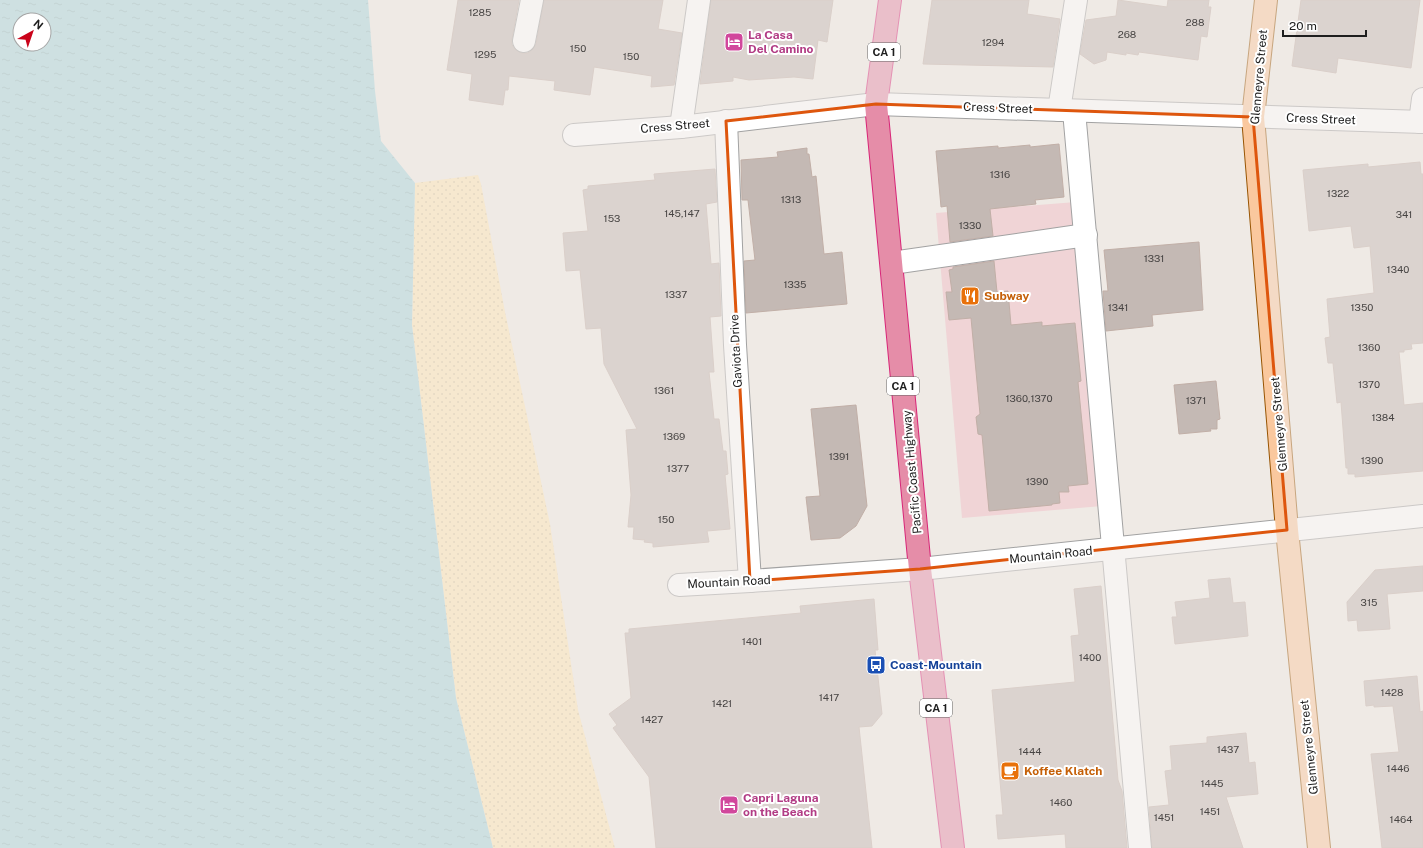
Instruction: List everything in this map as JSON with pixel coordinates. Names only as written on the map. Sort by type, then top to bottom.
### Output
[{"type":"highway","name":"Pacific Coast Highway","points":[[890,0],[876,104],[920,568],[953,848]]},
{"type":"main road","name":"Glenneyre Street","points":[[1266,0],[1253,117],[1287,530],[1319,848]]},
{"type":"street","points":[[524,41],[532,0]]},
{"type":"street","points":[[681,127],[699,0]]},
{"type":"street","points":[[1076,0],[1067,111],[1086,235],[1140,848]]},
{"type":"street","points":[[1421,122],[1423,99]]},
{"type":"street","name":"Cress Street","points":[[574,135],[681,127],[876,104],[1421,122]]},
{"type":"street","name":"Gaviota Drive","points":[[726,121],[735,345],[750,581]]},
{"type":"street","points":[[892,263],[1086,235]]},
{"type":"street","name":"Mountain Road","points":[[679,585],[920,568],[1423,516]]},
{"type":"highlighted area","points":[[876,104],[1253,117],[1287,530],[920,569],[750,581],[726,121]]},
{"type":"shaded area","points":[[1076,202],[1102,506],[962,518],[936,213]]},
{"type":"sand","points":[[478,175],[481,184],[505,312],[550,524],[578,710],[615,848],[493,848],[456,698],[412,325],[415,183]]},
{"type":"water","points":[[0,0],[368,0],[375,91],[381,141],[415,183],[412,325],[456,698],[493,848],[0,848]]},
{"type":"building","points":[[458,0],[519,0],[512,45],[516,50],[522,53],[528,53],[536,44],[544,0],[663,0],[658,29],[682,33],[674,85],[651,87],[652,76],[594,67],[590,95],[554,90],[555,81],[509,76],[508,90],[505,90],[503,105],[469,100],[472,74],[447,70]]},
{"type":"building","name":"La Casa Del Camino","points":[[711,0],[833,0],[827,42],[818,40],[813,79],[794,77],[749,80],[733,77],[733,81],[700,84]]},
{"type":"building","points":[[932,0],[1029,0],[1027,14],[1060,19],[1053,67],[923,64]]},
{"type":"building","points":[[1118,0],[1167,7],[1168,0],[1209,0],[1208,7],[1211,7],[1207,37],[1201,36],[1198,60],[1139,52],[1138,55],[1126,53],[1126,55],[1107,52],[1106,60],[1094,64],[1080,54],[1086,20],[1116,16]]},
{"type":"building","points":[[1301,0],[1420,0],[1411,68],[1338,58],[1336,73],[1292,66]]},
{"type":"building","points":[[1059,144],[1064,197],[1035,200],[1036,204],[990,209],[993,236],[950,242],[947,206],[941,207],[936,151],[998,146],[998,148],[1030,145],[1030,147]]},
{"type":"building","points":[[807,148],[812,177],[816,176],[824,254],[842,252],[847,304],[746,313],[744,261],[755,260],[748,200],[742,200],[741,160],[778,157],[777,152]]},
{"type":"building","points":[[1420,162],[1421,174],[1423,174],[1423,343],[1411,344],[1412,349],[1399,352],[1404,405],[1423,403],[1423,471],[1355,477],[1355,474],[1348,474],[1348,468],[1346,468],[1341,402],[1337,403],[1333,363],[1328,363],[1325,338],[1330,337],[1327,299],[1374,293],[1370,246],[1354,248],[1351,226],[1309,231],[1303,170],[1368,164],[1368,167]]},
{"type":"building","points":[[715,169],[717,202],[706,204],[711,264],[719,263],[721,316],[710,317],[714,372],[709,372],[714,419],[719,419],[723,451],[726,451],[728,474],[725,475],[730,529],[707,531],[709,542],[653,547],[653,543],[644,542],[645,540],[633,539],[634,527],[628,527],[631,495],[626,430],[637,429],[604,364],[601,328],[586,329],[580,270],[566,271],[563,233],[588,231],[583,190],[588,189],[588,186],[655,180],[654,174]]},
{"type":"building","points":[[1199,242],[1203,310],[1152,315],[1153,326],[1106,331],[1103,291],[1108,291],[1104,250]]},
{"type":"building","points":[[994,261],[997,292],[1008,291],[1011,325],[1042,322],[1042,326],[1075,323],[1081,381],[1078,382],[1088,484],[1068,486],[1069,492],[1059,492],[1060,503],[989,511],[982,435],[978,434],[976,417],[980,414],[971,318],[949,320],[946,292],[952,292],[949,270],[953,269],[953,267]]},
{"type":"building","points":[[1216,381],[1220,419],[1217,420],[1217,429],[1210,429],[1211,431],[1179,434],[1174,385]]},
{"type":"building","points":[[856,405],[867,506],[856,526],[840,538],[811,540],[806,497],[820,496],[811,409]]},
{"type":"building","points":[[1423,566],[1423,591],[1387,594],[1390,629],[1358,631],[1357,620],[1348,621],[1347,602],[1375,570]]},
{"type":"building","points":[[1230,578],[1233,603],[1245,602],[1248,636],[1175,644],[1172,617],[1177,617],[1175,602],[1210,598],[1208,580]]},
{"type":"building","points":[[1101,586],[1118,780],[1122,791],[1127,848],[1066,848],[1065,834],[998,839],[996,815],[1003,815],[992,690],[1075,682],[1071,636],[1079,635],[1074,589]]},
{"type":"building","points":[[874,599],[878,650],[875,650],[882,714],[872,726],[859,727],[872,848],[656,848],[649,777],[613,728],[617,725],[609,714],[631,698],[625,633],[629,633],[629,629],[801,613],[800,606]]},
{"type":"building","points":[[1417,676],[1420,712],[1423,711],[1423,848],[1382,848],[1371,754],[1399,752],[1393,706],[1366,706],[1364,681]]},
{"type":"building","points":[[1246,733],[1249,763],[1255,762],[1258,794],[1226,797],[1243,848],[1152,848],[1149,807],[1169,805],[1165,771],[1172,770],[1170,746],[1207,743],[1207,737]]},
{"type":"place","name":"La Casa Del Camino","points":[[734,42]]},
{"type":"place","name":"Subway","points":[[970,296]]},
{"type":"place","name":"Coast-Mountain","points":[[876,665]]},
{"type":"place","name":"Koffee Klatch","points":[[1010,771]]},
{"type":"place","name":"Capri Laguna on the Beach","points":[[729,805]]}]
